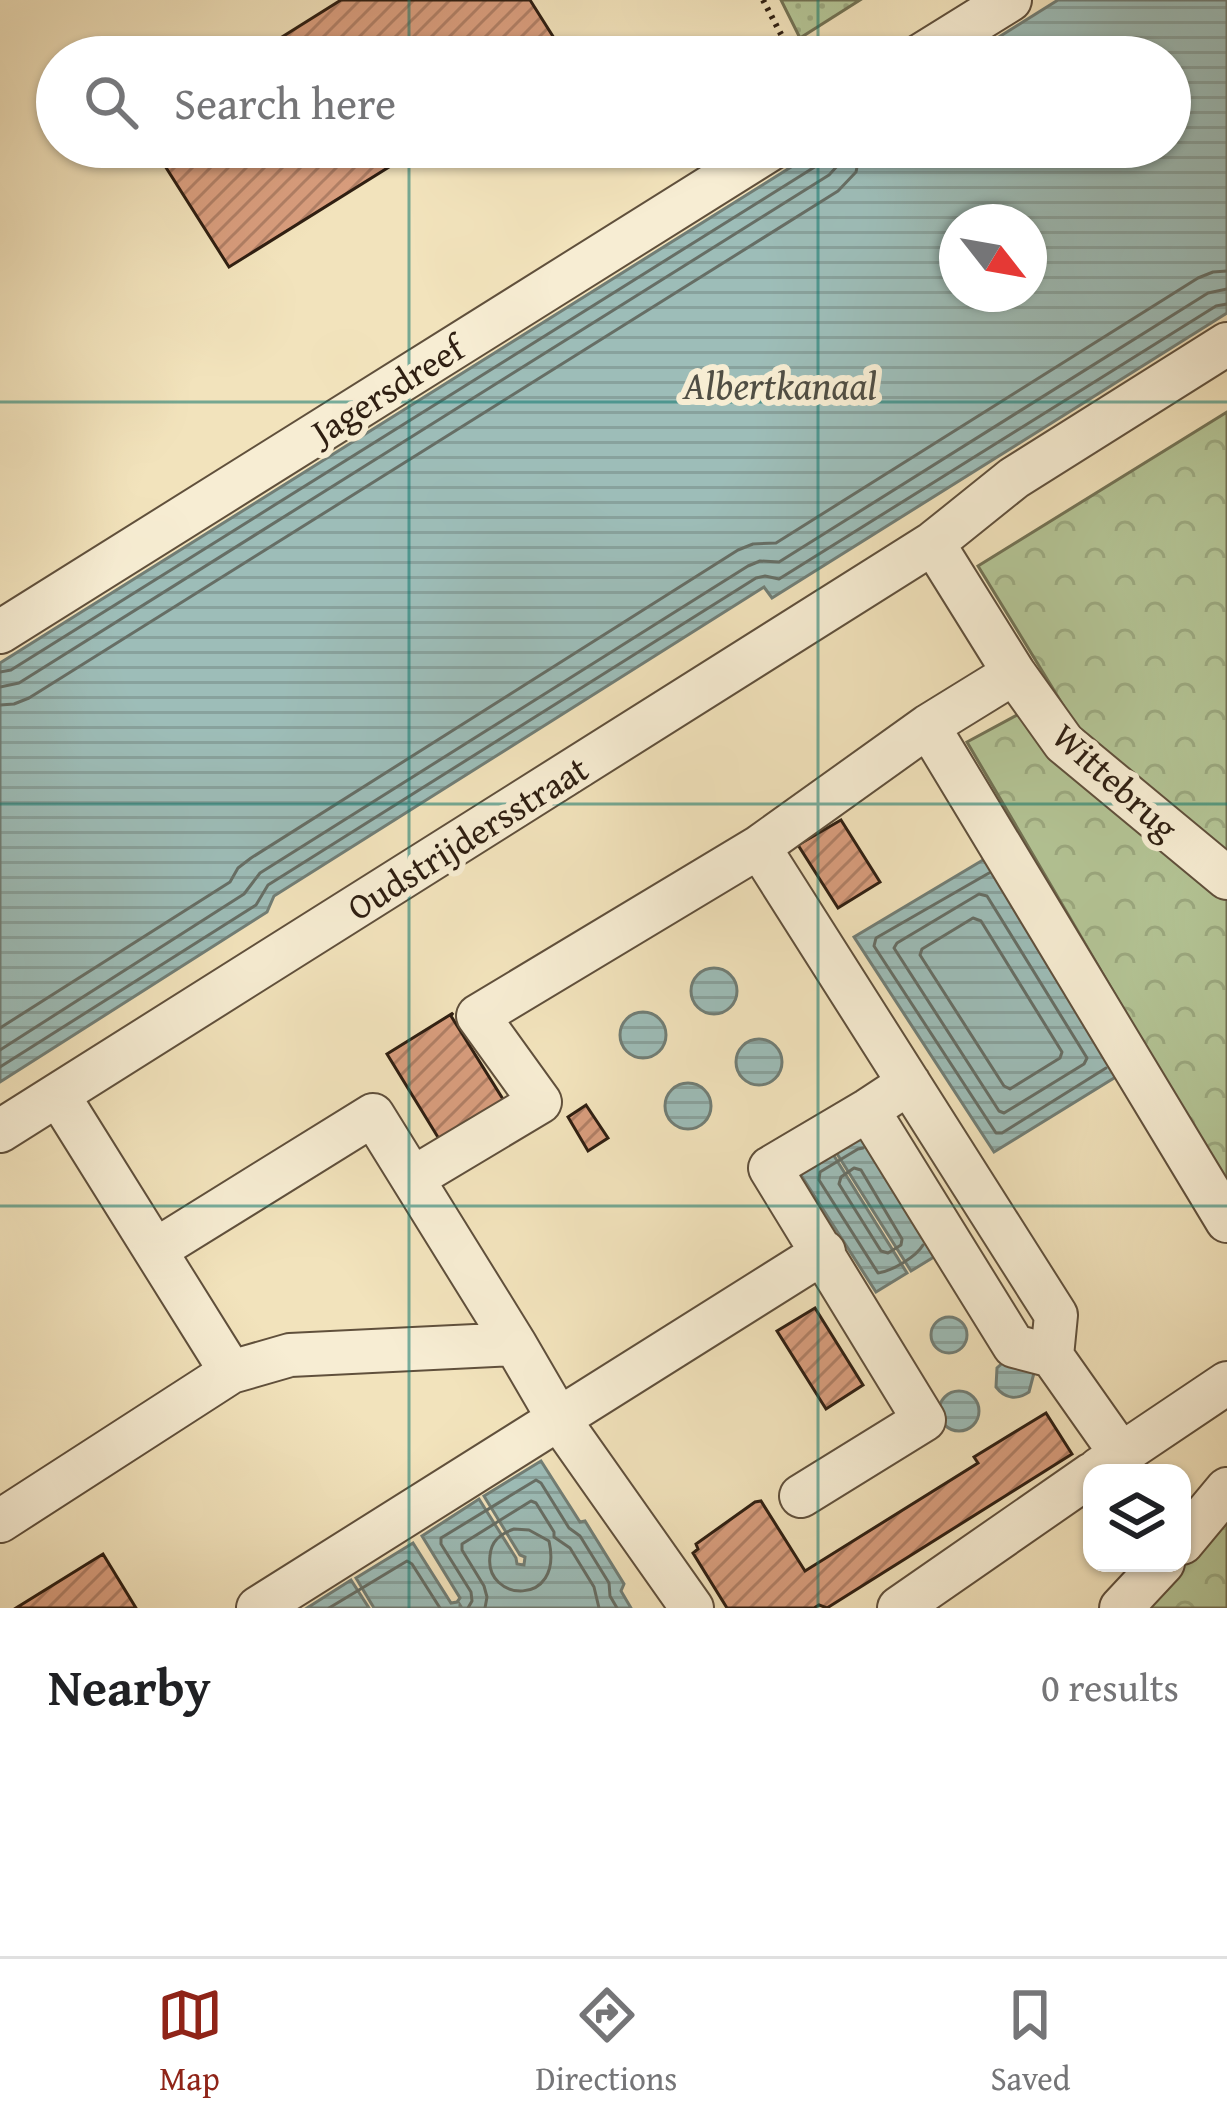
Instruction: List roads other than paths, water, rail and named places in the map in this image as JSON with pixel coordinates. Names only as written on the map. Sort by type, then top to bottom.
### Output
[{"type":"street","points":[[952,36],[1010,0]]},
{"type":"street","name":"Jagersdreef","points":[[0,632],[740,168]]},
{"type":"street","points":[[933,543],[1014,478],[1227,344]]},
{"type":"street","name":"Wittebrug","points":[[933,543],[1014,674],[1064,743],[1227,878]]},
{"type":"street","name":"Oudstrijdersstraat","points":[[0,1131],[933,543]]},
{"type":"street","points":[[413,1178],[540,1102],[478,1016],[759,847],[928,726],[1014,674]]},
{"type":"street","points":[[928,726],[1227,1221]]},
{"type":"street","points":[[759,847],[1056,1316],[1052,1356],[1101,1464]]},
{"type":"street","points":[[801,1496],[924,1420],[770,1168],[909,1082]]},
{"type":"street","points":[[58,1095],[231,1372]]},
{"type":"street","points":[[868,1110],[1014,1346],[1052,1356]]},
{"type":"street","points":[[157,1249],[373,1115],[558,1418],[692,1608]]},
{"type":"street","points":[[258,1608],[824,1252]]},
{"type":"street","points":[[0,1521],[231,1372],[290,1355],[515,1344]]},
{"type":"street","points":[[1106,1464],[1227,1383]]},
{"type":"street","points":[[899,1608],[1083,1480]]},
{"type":"street","points":[[1191,1532],[1227,1489]]},
{"type":"street","points":[[1121,1608],[1155,1572]]},
{"type":"water","name":"Albertkanaal","points":[[1058,0],[1227,0],[1227,313],[772,598],[764,587],[274,896],[267,912],[0,1082],[0,663],[790,168],[1191,168],[1191,36],[1001,36]]},
{"type":"water","points":[[993,854],[1127,1070],[994,1152],[854,937]]},
{"type":"water","points":[[714,968],[731,974],[737,991],[731,1008],[714,1014],[697,1008],[691,991],[697,974]]},
{"type":"water","points":[[643,1012],[660,1018],[666,1035],[660,1052],[643,1058],[626,1052],[620,1035],[626,1018]]},
{"type":"water","points":[[759,1039],[776,1045],[782,1062],[776,1079],[759,1085],[742,1079],[736,1062],[742,1045]]},
{"type":"water","points":[[688,1083],[705,1089],[711,1106],[705,1123],[688,1129],[671,1123],[665,1106],[671,1089]]},
{"type":"water","points":[[867,1129],[942,1252],[911,1271],[834,1149]]},
{"type":"water","points":[[831,1151],[907,1273],[876,1292],[799,1172]]},
{"type":"water","points":[[949,1317],[962,1322],[967,1335],[962,1348],[949,1353],[936,1348],[931,1335],[936,1322]]},
{"type":"water","points":[[1007,1359],[1034,1373],[1029,1392],[1011,1397],[996,1387],[997,1368]]},
{"type":"water","points":[[959,1391],[973,1397],[979,1411],[973,1425],[959,1431],[945,1425],[939,1411],[945,1397]]},
{"type":"water","points":[[541,1461],[624,1584],[621,1591],[631,1608],[374,1608],[356,1578],[413,1543],[451,1603],[457,1602],[460,1598],[422,1536],[479,1499],[517,1564],[524,1565],[525,1557],[484,1496]]},
{"type":"water","points":[[351,1580],[369,1608],[307,1608]]}]
